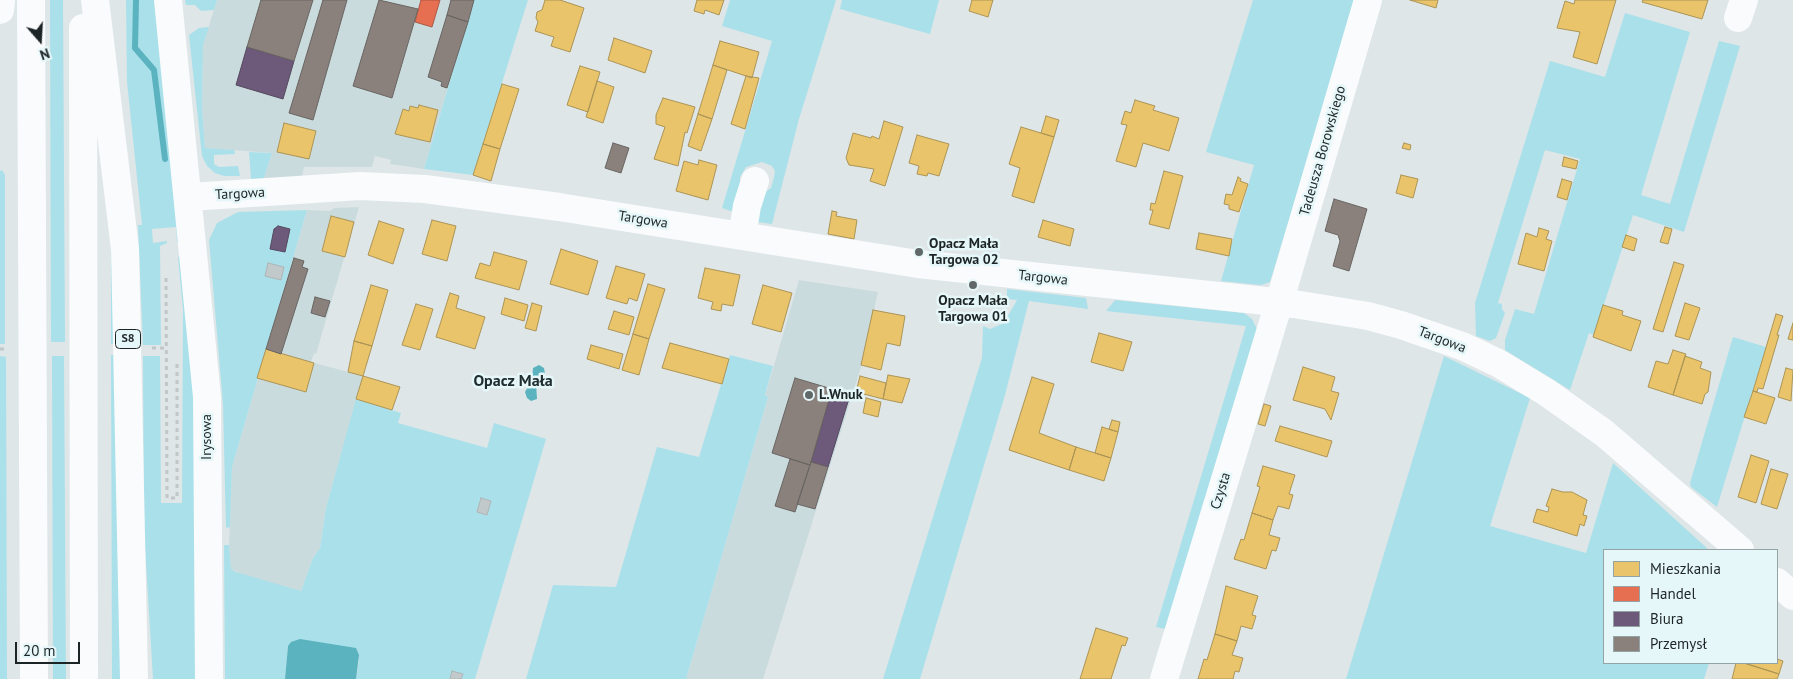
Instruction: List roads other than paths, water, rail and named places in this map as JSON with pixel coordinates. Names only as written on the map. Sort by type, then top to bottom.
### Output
[{"type":"main road","points":[[0,10],[1,0]]},
{"type":"main road","points":[[31,0],[34,679]]},
{"type":"main road","points":[[83,0],[84,679]]},
{"type":"main road","name":"S8","points":[[95,0],[125,249],[134,679]]},
{"type":"main road","name":"Irysowa","points":[[168,0],[189,197],[207,397],[210,679]]},
{"type":"main road","name":"Tadeusza Borowskiego","points":[[1279,303],[1368,0]]},
{"type":"main road","points":[[742,236],[747,206],[755,181]]},
{"type":"main road","name":"Targowa","points":[[189,197],[360,186],[401,187],[539,204],[918,264],[1279,303],[1368,316],[1401,324],[1462,346],[1498,363],[1546,392],[1604,433],[1739,549]]},
{"type":"main road","name":"Czysta","points":[[1164,679],[1279,303]]},
{"type":"main road","points":[[1778,583],[1793,596]]},
{"type":"waterway","points":[[136,0],[135,48],[154,70],[165,159]]},
{"type":"place","name":"Opacz Mała Targowa 02","points":[[919,252]]},
{"type":"place","name":"Opacz Mała Targowa 01","points":[[973,285]]},
{"type":"place","name":"L.Wnuk","points":[[809,395]]},
{"type":"district","name":"Opacz Mała","points":[[513,381]]}]
